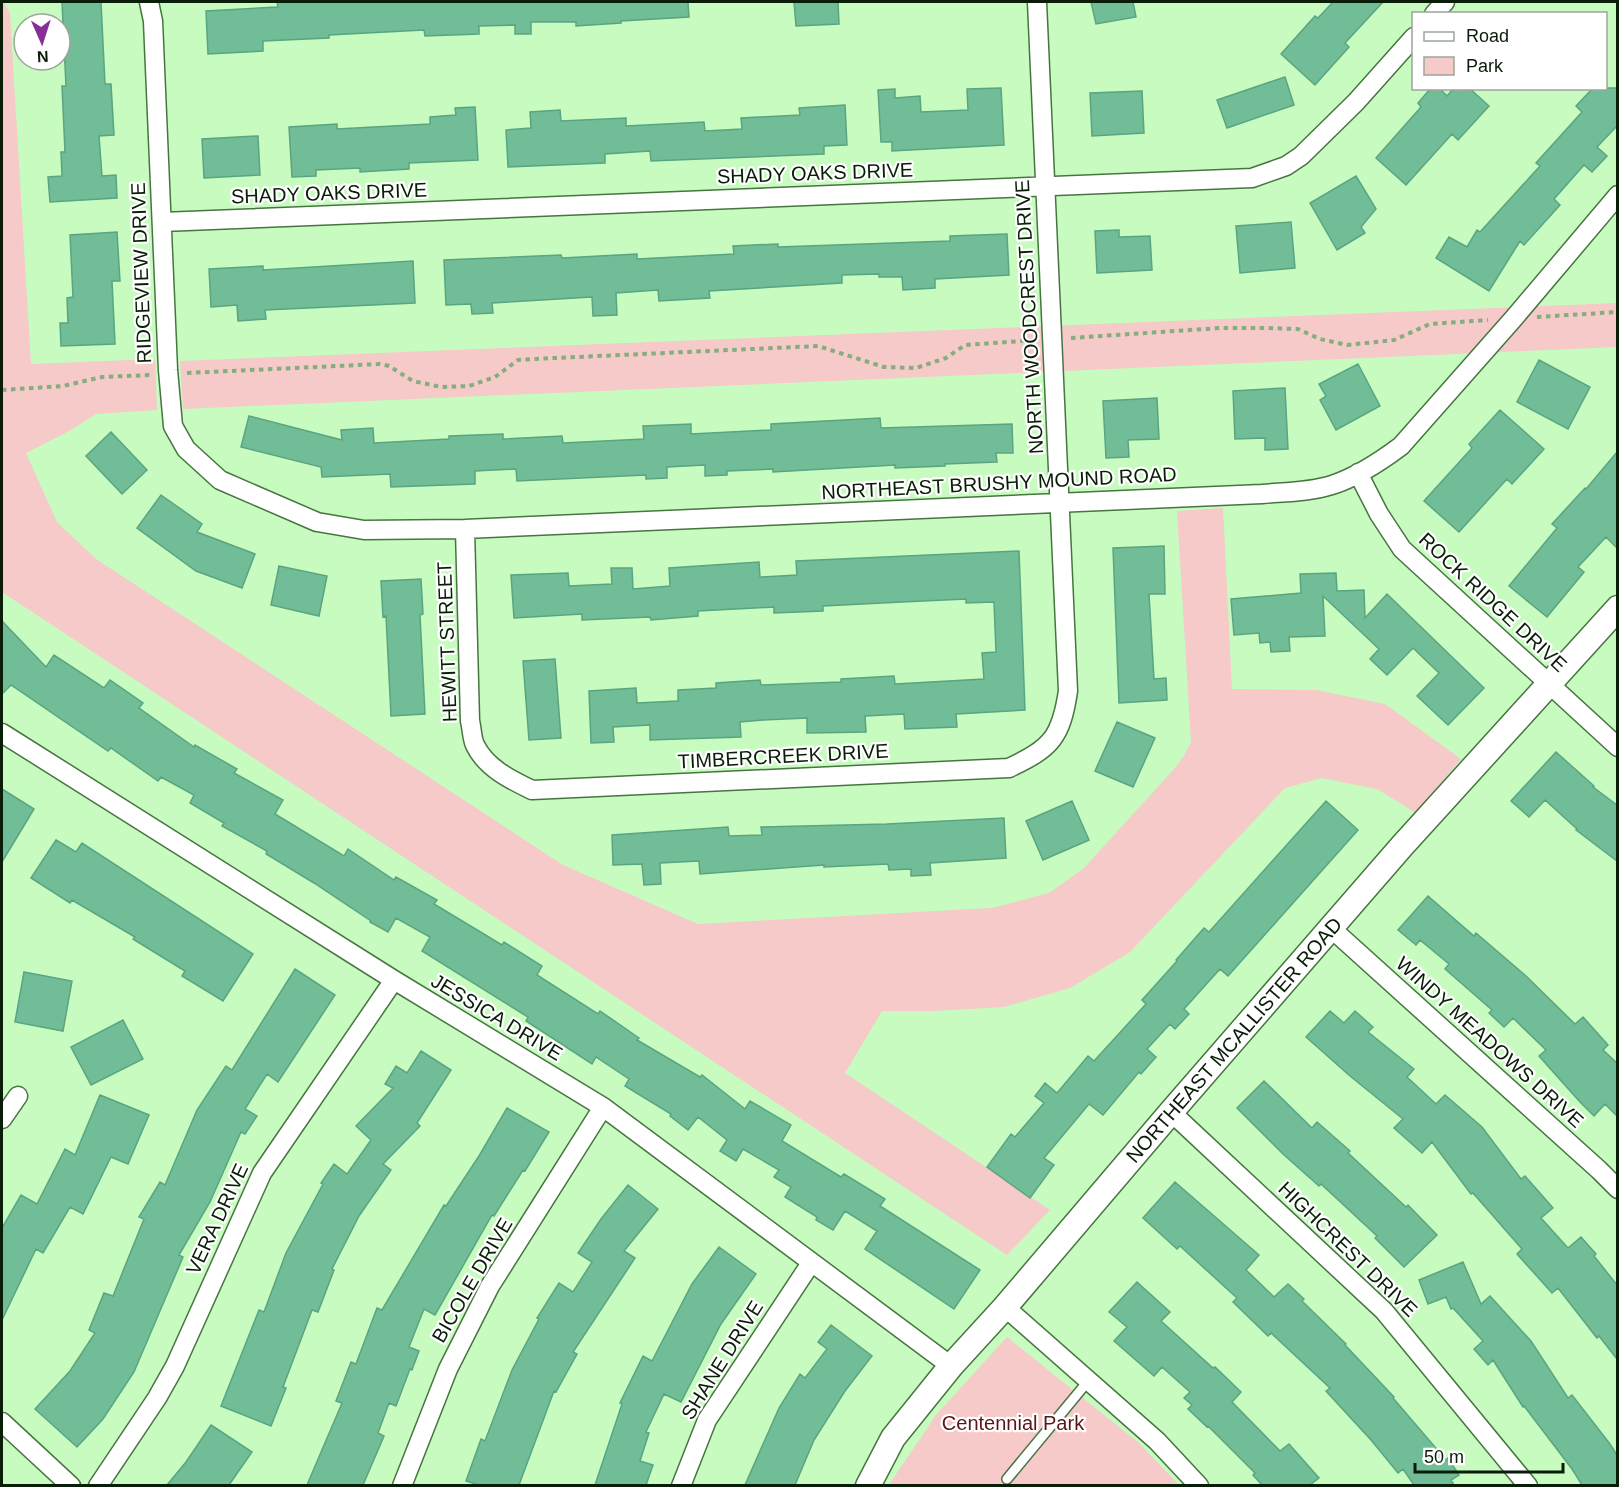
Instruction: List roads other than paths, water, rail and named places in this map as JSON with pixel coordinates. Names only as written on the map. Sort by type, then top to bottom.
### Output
[{"type":"street","name":"RIDGEVIEW DRIVE","points":[[149,2],[153,21],[168,374],[173,426],[186,449],[220,480],[261,498]]},
{"type":"street","name":"NORTH WOODCREST DRIVE","points":[[1037,2],[1068,691],[1064,718],[1055,737]]},
{"type":"street","name":"SHADY OAKS DRIVE","points":[[162,222],[1252,178],[1286,166],[1301,156],[1356,102],[1412,38]]},
{"type":"street","name":"NORTHEAST BRUSHY MOUND ROAD","points":[[261,498],[317,522],[364,530],[465,529],[1262,494],[1333,485],[1383,460],[1401,446],[1514,318],[1617,195]]},
{"type":"street","name":"ROCK RIDGE DRIVE","points":[[1358,473],[1402,549],[1617,747]]},
{"type":"street","name":"HEWITT STREET","points":[[465,529],[470,722],[474,745],[486,760],[505,776]]},
{"type":"street","name":"NORTHEAST MCALLISTER ROAD","points":[[868,1485],[893,1438],[951,1366],[1005,1307],[1402,846],[1549,686],[1617,608]]},
{"type":"street","name":"JESSICA DRIVE","points":[[2,733],[394,980],[603,1107],[951,1366]]},
{"type":"street","name":"TIMBERCREEK DRIVE","points":[[505,776],[532,790],[1009,768],[1035,756],[1055,737]]},
{"type":"street","name":"WINDY MEADOWS DRIVE","points":[[1332,929],[1599,1170],[1617,1190]]},
{"type":"street","name":"VERA DRIVE","points":[[98,1485],[157,1398],[175,1366],[262,1173],[394,980]]},
{"type":"street","points":[[2,1119],[18,1096]]},
{"type":"street","name":"BICOLE DRIVE","points":[[402,1485],[448,1369],[490,1286],[603,1107]]},
{"type":"street","name":"HIGHCREST DRIVE","points":[[1171,1112],[1384,1311],[1528,1485]]},
{"type":"street","name":"SHANE DRIVE","points":[[681,1485],[707,1420],[811,1263]]},
{"type":"street","points":[[1005,1307],[1157,1440],[1199,1485]]},
{"type":"street","points":[[2,1422],[71,1485]]},
{"type":"lane","points":[[1007,1479],[1089,1380]]},
{"type":"park label","name":"Centennial Park","points":[[1013,1423]]}]
